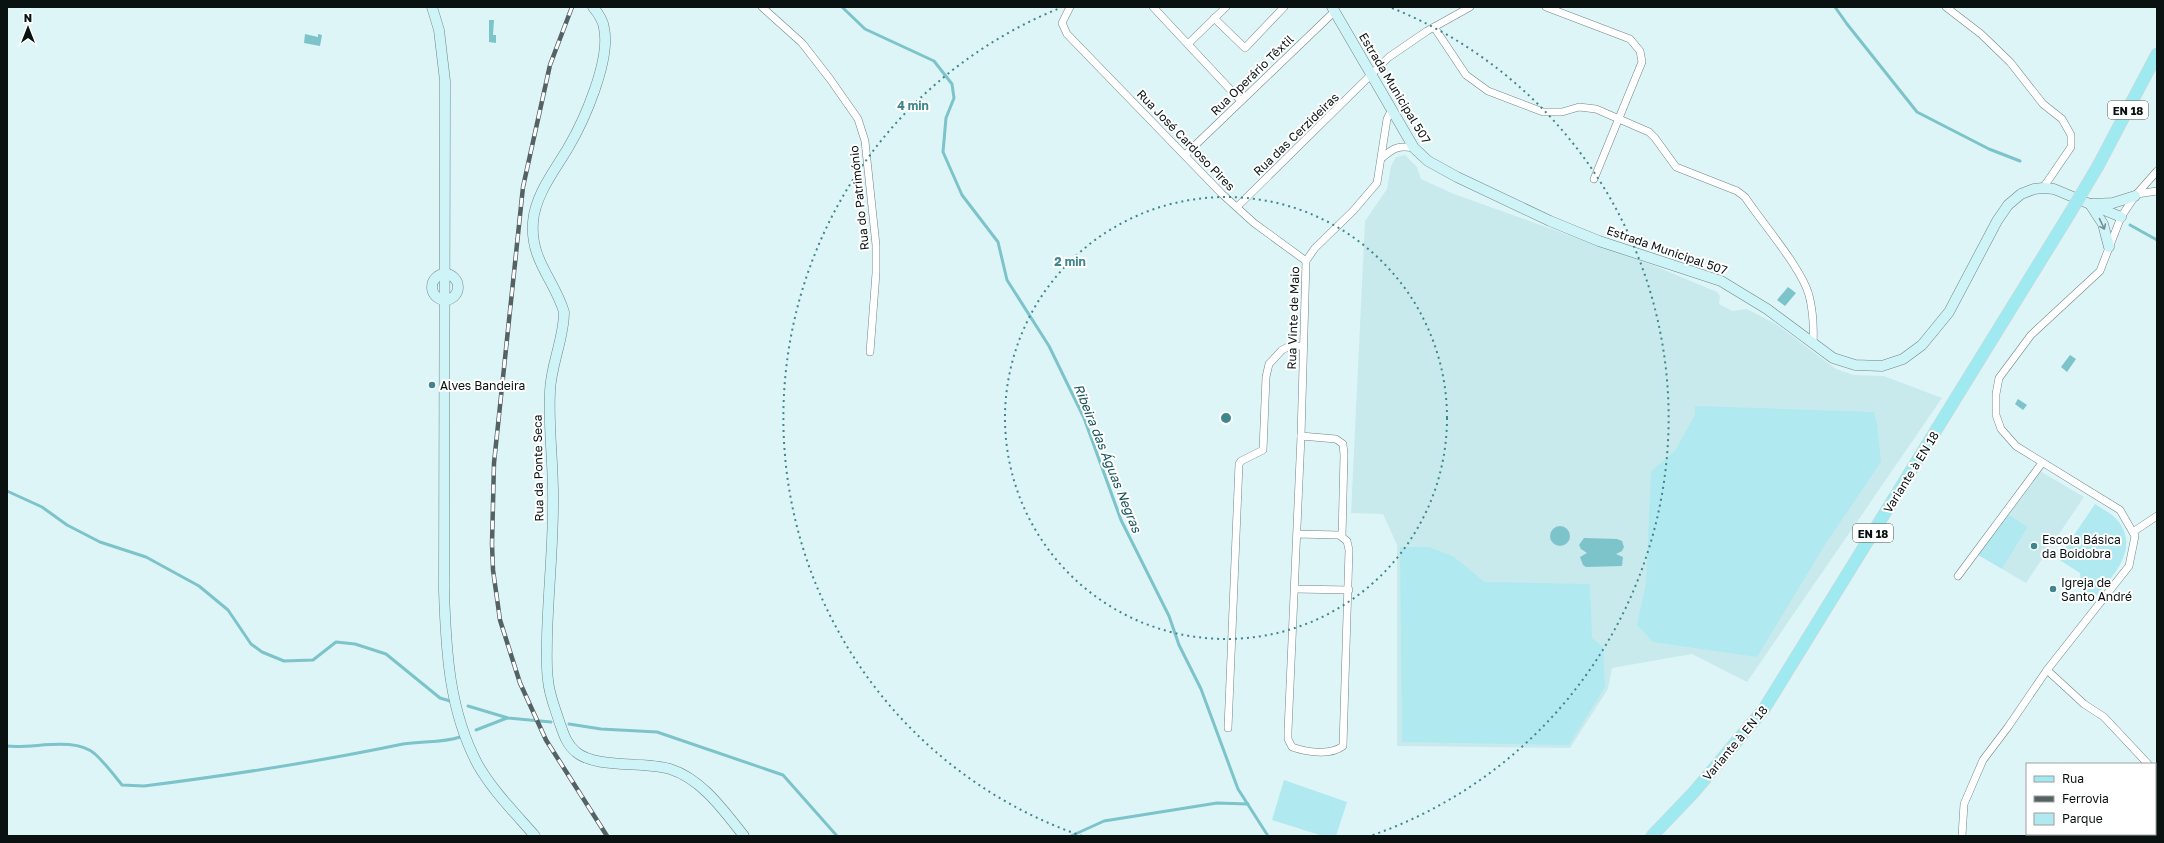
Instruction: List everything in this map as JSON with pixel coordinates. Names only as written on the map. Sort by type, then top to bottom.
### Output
[{"type":"main road","name":"Variante à EN 18","points":[[1652,836],[1694,792],[1764,709],[2070,213],[2098,166],[2157,54]]},
{"type":"street","points":[[432,7],[439,30],[445,81],[445,274]]},
{"type":"street","name":"Rua da Ponte Seca","points":[[593,7],[600,16],[605,28],[601,69],[589,106],[569,146],[549,180],[536,209],[533,221],[534,246],[538,260],[564,312],[564,321],[553,367],[550,392],[553,505],[548,580],[548,681],[562,730],[568,743],[576,752],[586,758],[600,761],[650,764],[672,769],[691,779],[710,796],[744,836]]},
{"type":"street","name":"Rua do Património","points":[[762,7],[802,43],[830,79],[858,119],[865,141],[876,244],[876,273],[870,352]]},
{"type":"street","name":"Rua José Cardoso Pires","points":[[1070,7],[1062,23],[1067,34],[1254,224],[1306,261]]},
{"type":"street","points":[[1153,7],[1242,101]]},
{"type":"street","points":[[1188,44],[1226,7]]},
{"type":"street","points":[[1214,18],[1245,48],[1284,7]]},
{"type":"street","name":"Rua das Cerzideiras","points":[[1237,207],[1403,46],[1470,7]]},
{"type":"street","points":[[1546,7],[1630,39],[1640,51],[1642,62],[1594,178]]},
{"type":"street","points":[[1946,7],[1981,34],[2010,62],[2043,104],[2062,119],[2071,135],[2071,147],[2043,188]]},
{"type":"street","name":"Estrada Municipal 507","points":[[1334,9],[1371,76],[1414,148],[1428,161],[1457,177],[1550,221],[1599,241],[1721,281],[1767,309],[1833,358],[1855,365],[1882,366],[1902,360],[1922,345],[1949,312],[1997,221],[2008,205],[2021,194],[2043,188],[2054,189],[2121,217]]},
{"type":"street","name":"Rua Operário Têxtil","points":[[1185,155],[1242,101],[1334,9]]},
{"type":"street","points":[[1434,27],[1466,75],[1488,91],[1543,112],[1562,112],[1586,108],[1619,119],[1649,132],[1676,167],[1737,191],[1745,197],[1799,274],[1809,294],[1814,324],[1813,344]]},
{"type":"street","name":"Rua Vinte de Maio","points":[[1349,590],[1343,746],[1336,751],[1303,751],[1292,746],[1288,739],[1301,436],[1306,261],[1315,248],[1353,211],[1377,183],[1388,119],[1392,111]]},
{"type":"street","points":[[1382,158],[1395,147],[1402,146],[1414,148]]},
{"type":"street","points":[[1962,836],[1964,804],[1983,760],[2008,727],[2047,670],[2129,566],[2135,536],[2120,510],[2016,446],[2001,429],[1996,415],[1996,394],[1999,378],[2031,335],[2100,271],[2121,217],[2136,195],[2154,179],[2157,171]]},
{"type":"street","points":[[2154,179],[2157,187]]},
{"type":"street","points":[[2090,204],[2113,203],[2136,195],[2157,191]]},
{"type":"street","points":[[2090,204],[2103,224],[2109,247]]},
{"type":"street","points":[[445,274],[454,277],[458,285],[456,294],[445,300],[436,297],[431,286],[438,276],[445,274]]},
{"type":"street","points":[[445,300],[444,591],[446,653],[452,693],[462,726],[478,765],[496,792],[535,836]]},
{"type":"street","points":[[1228,728],[1239,464],[1241,461],[1263,450],[1266,377],[1269,364],[1282,350],[1288,347],[1303,346]]},
{"type":"street","points":[[1301,436],[1336,439],[1343,444],[1342,537]]},
{"type":"street","points":[[1958,576],[2042,463]]},
{"type":"street","points":[[2133,532],[2157,516]]},
{"type":"street","points":[[1295,589],[1349,590],[1349,550],[1347,541],[1339,535],[1297,534]]},
{"type":"street","points":[[2047,670],[2084,704],[2104,717],[2147,763]]},
{"type":"shaded area","points":[[489,20],[494,20],[493,35],[496,35],[496,43],[489,42]]},
{"type":"shaded area","points":[[305,34],[318,37],[318,34],[322,35],[320,46],[304,43]]},
{"type":"shaded area","points":[[1405,155],[1417,167],[1421,179],[1454,194],[1655,266],[1717,292],[1720,296],[1719,304],[1732,311],[1747,309],[1776,324],[1836,369],[1854,375],[1884,376],[1942,398],[1747,682],[1692,654],[1612,668],[1608,689],[1570,748],[1397,746],[1397,545],[1383,514],[1351,513],[1365,221],[1387,189],[1391,166],[1396,157]]},
{"type":"shaded area","points":[[1788,287],[1796,293],[1785,306],[1777,300]]},
{"type":"shaded area","points":[[2070,355],[2076,359],[2067,372],[2061,367]]},
{"type":"shaded area","points":[[2018,399],[2027,405],[2023,410],[2015,404]]},
{"type":"shaded area","name":"Escola Básica da Boidobra","points":[[2040,471],[2084,497],[2026,583],[2002,569],[2028,527],[2008,514]]},
{"type":"shaded area","points":[[1560,526],[1567,529],[1570,536],[1567,543],[1560,546],[1553,543],[1550,536],[1553,529]]},
{"type":"shaded area","points":[[1584,538],[1617,539],[1622,541],[1624,547],[1622,551],[1616,554],[1623,557],[1622,566],[1586,567],[1583,565],[1580,557],[1587,553],[1581,549],[1579,545]]},
{"type":"green space","points":[[1695,406],[1874,412],[1877,424],[1881,462],[1826,543],[1757,657],[1653,642],[1637,625],[1646,583],[1651,471],[1675,451],[1695,415]]},
{"type":"green space","points":[[2095,504],[2119,521],[2125,536],[2126,547],[2118,568],[2089,604],[2077,598],[2082,590],[2080,573],[2058,559]]},
{"type":"green space","points":[[2008,514],[2028,527],[2002,569],[1978,555]]},
{"type":"green space","points":[[1400,547],[1429,547],[1454,557],[1485,582],[1590,584],[1592,638],[1603,647],[1605,687],[1569,745],[1402,742]]},
{"type":"green space","points":[[1284,780],[1347,802],[1336,836],[1323,836],[1272,820]]},
{"type":"waterway","name":"Ribeira das Águas Negras","points":[[842,7],[865,29],[934,61],[952,84],[954,98],[946,118],[943,152],[962,195],[998,242],[1007,280],[1049,346],[1084,418],[1121,520],[1169,616],[1179,645],[1201,689],[1238,789],[1268,836]]},
{"type":"waterway","points":[[1835,7],[1917,112],[1989,149],[2020,161]]},
{"type":"waterway","points":[[2130,225],[2157,240]]},
{"type":"waterway","points":[[7,491],[42,507],[67,525],[100,542],[146,557],[199,586],[228,610],[251,644],[262,652],[284,661],[313,660],[336,642],[355,644],[386,654],[440,698],[450,701]]},
{"type":"waterway","points":[[468,706],[508,718],[551,722]]},
{"type":"waterway","points":[[476,730],[507,718]]},
{"type":"waterway","points":[[569,724],[601,729],[657,732],[783,775],[837,836]]},
{"type":"waterway","points":[[7,746],[53,744],[76,746],[95,754],[122,785],[144,786],[274,768],[403,744],[447,740],[460,737]]},
{"type":"waterway","points":[[1071,836],[1104,821],[1217,803],[1248,804]]},
{"type":"railway","points":[[572,7],[550,65],[523,187],[494,463],[492,544],[493,570],[500,620],[520,683],[546,740],[607,836]]},
{"type":"place","name":"Alves Bandeira","points":[[432,385]]},
{"type":"place","name":"Escola Básica da Boidobra","points":[[2034,546]]},
{"type":"place","name":"Igreja de Santo André","points":[[2053,589]]}]
